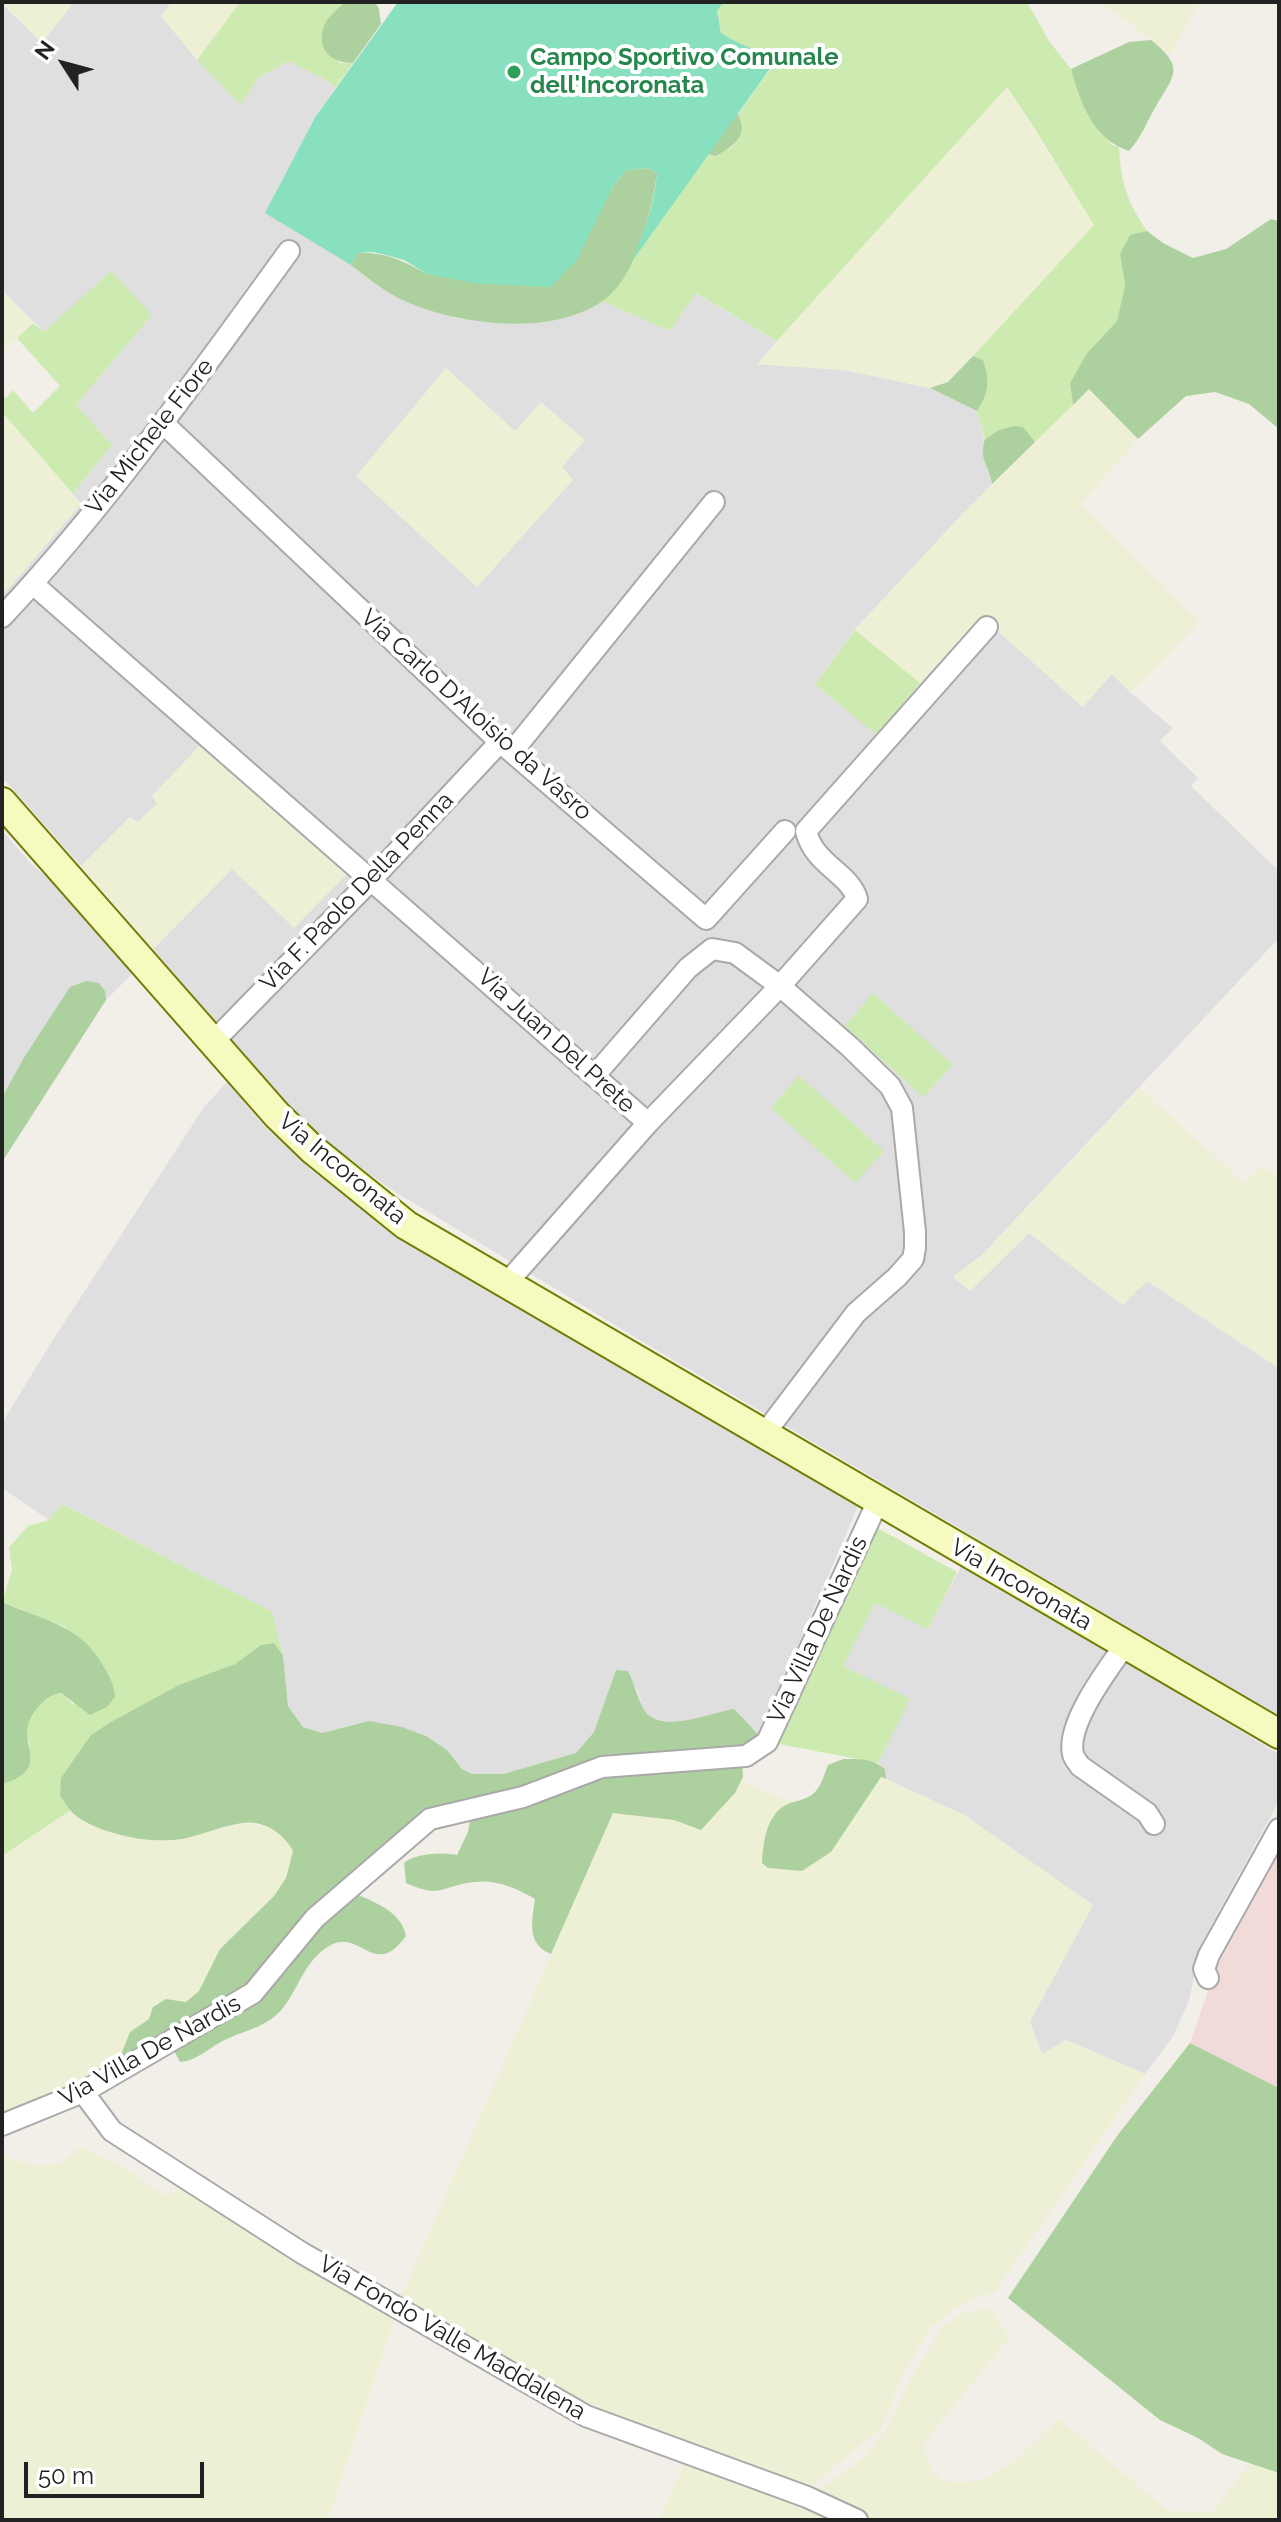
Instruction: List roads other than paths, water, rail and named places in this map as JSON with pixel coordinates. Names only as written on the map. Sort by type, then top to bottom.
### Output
[{"type":"main road","name":"Via Incoronata","points":[[2,802],[277,1115],[312,1149],[406,1225],[1279,1734]]},
{"type":"street","name":"Via Michele Fiore","points":[[2,617],[33,584],[164,424],[289,251]]},
{"type":"street","name":"Via Carlo D'Aloisio da Vasro","points":[[164,424],[506,747],[706,919],[785,831]]},
{"type":"street","name":"Via F. Paolo Della Penna","points":[[213,1042],[506,747],[714,502]]},
{"type":"street","name":"Via Juan Del Prete","points":[[33,584],[648,1123],[780,986],[857,899],[854,888],[830,869],[809,844],[806,831],[987,627]]},
{"type":"street","points":[[595,1075],[688,968],[712,949],[735,953],[780,986],[890,1086],[902,1108],[915,1248],[913,1259],[856,1313],[765,1433]]},
{"type":"street","points":[[506,1284],[648,1123]]},
{"type":"street","name":"Via Villa De Nardis","points":[[2,2125],[83,2092],[253,1993],[315,1918],[430,1819],[523,1797],[602,1767],[746,1756],[767,1742],[878,1501]]},
{"type":"street","points":[[1125,1645],[1085,1705],[1076,1730],[1073,1754],[1080,1766],[1147,1813],[1154,1824]]},
{"type":"street","points":[[1208,1978],[1204,1969],[1209,1955],[1279,1829]]},
{"type":"street","name":"Via Fondo Valle Maddalena","points":[[83,2092],[112,2131],[302,2253],[586,2416],[807,2497],[857,2520]]},
{"type":"place","name":"Campo Sportivo Comunale dell'Incoronata","points":[[514,72]]}]
